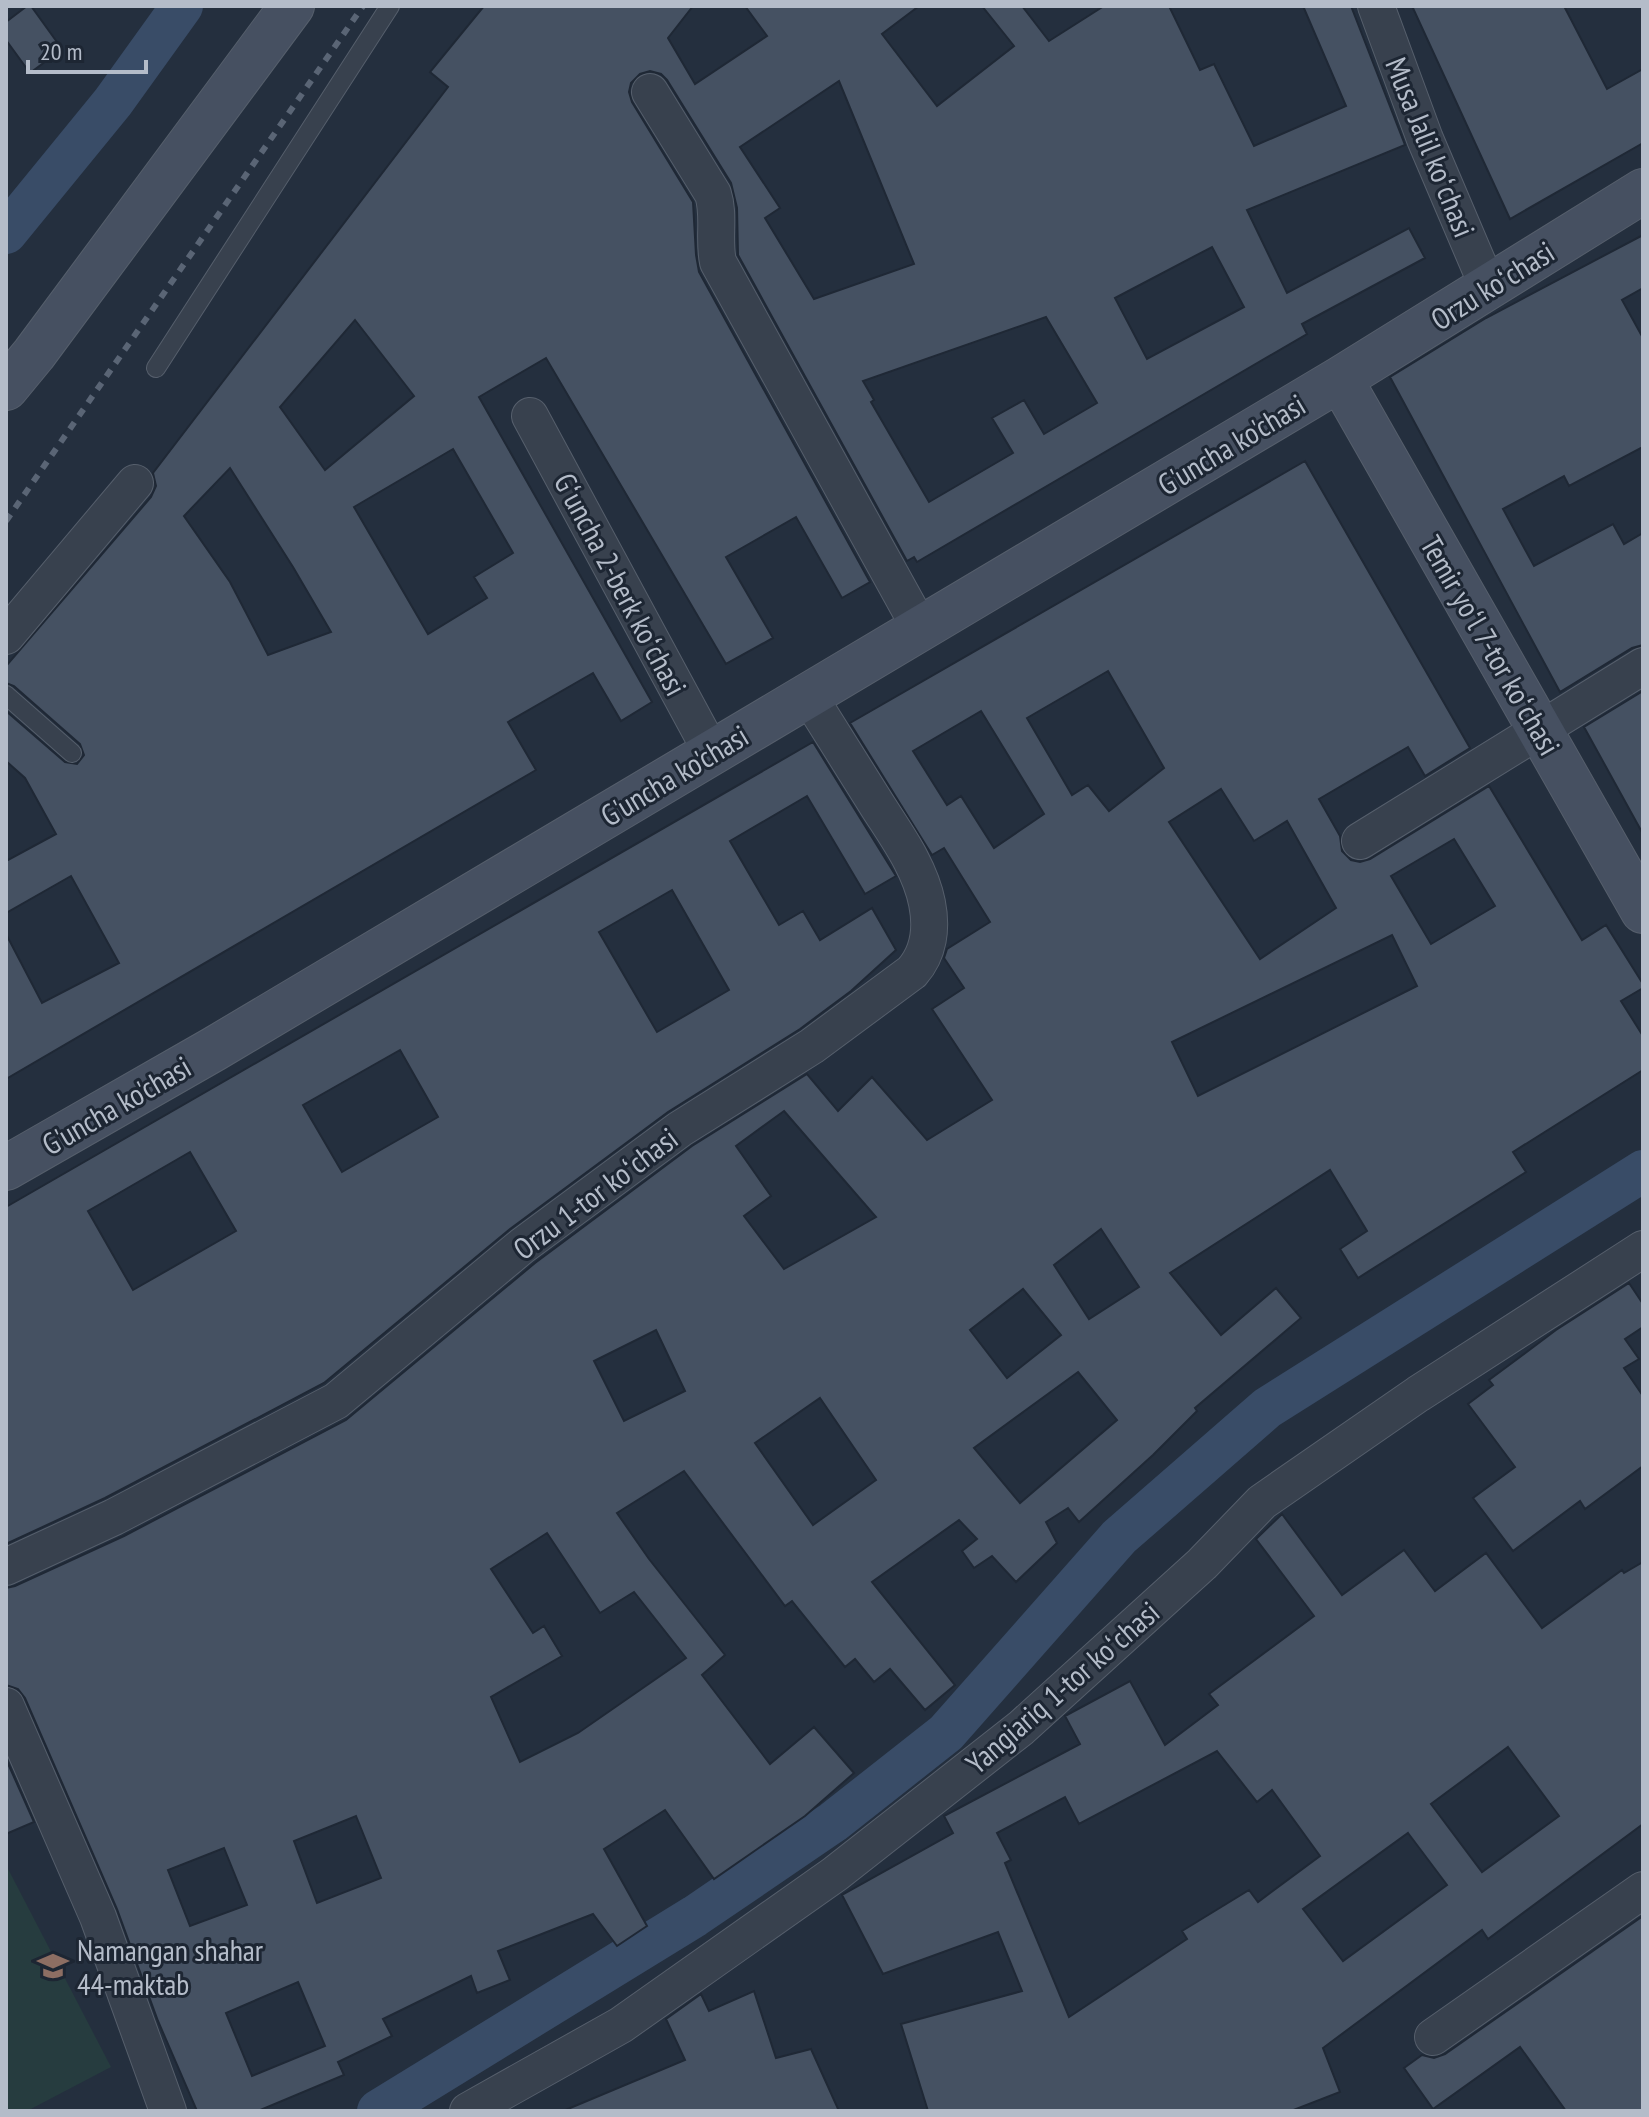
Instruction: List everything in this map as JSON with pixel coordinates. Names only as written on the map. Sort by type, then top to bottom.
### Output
[{"type":"street","points":[[6,388],[292,6]]},
{"type":"street","name":"Musa Jalil koʻchasi","points":[[1376,6],[1425,139],[1488,287]]},
{"type":"street","points":[[650,92],[713,194],[718,209],[715,224],[718,262],[920,628]]},
{"type":"street","name":"Orzu koʻchasi","points":[[1340,379],[1643,191]]},
{"type":"street","name":"G'uncha ko'chasi","points":[[6,1168],[214,1049],[1340,379]]},
{"type":"street","name":"Temir yoʻl 7-tor koʻchasi","points":[[1340,379],[1643,911]]},
{"type":"street","name":"Gʻuncha 2-berk koʻchasi","points":[[530,416],[712,753]]},
{"type":"street","points":[[6,636],[135,483]]},
{"type":"street","points":[[1360,841],[1643,666]]},
{"type":"street","name":"Orzu 1-tor koʻchasi","points":[[6,1567],[114,1517],[336,1401],[522,1246],[680,1129],[812,1046],[918,966],[923,960],[929,925],[921,884],[903,847],[808,695]]},
{"type":"street","name":"Yangiariq 1-tor koʻchasi","points":[[468,2111],[621,2025],[835,1874],[1021,1728],[1202,1564],[1262,1502],[1418,1394],[1643,1249]]},
{"type":"street","points":[[6,1706],[98,1917],[168,2111]]},
{"type":"street","points":[[1433,2037],[1643,1890]]},
{"type":"lane","points":[[156,368],[390,6]]},
{"type":"lane","points":[[6,695],[72,753]]},
{"type":"green space","points":[[6,1865],[111,2067],[27,2111],[6,2111]]},
{"type":"building","points":[[31,6],[62,49],[30,73],[6,40],[6,22]]},
{"type":"building","points":[[484,6],[693,6],[668,38],[695,84],[767,36],[745,6],[919,6],[882,34],[937,106],[1014,46],[982,6],[1022,6],[1049,41],[1104,6],[1169,6],[1200,70],[1214,64],[1254,146],[1346,106],[1303,6],[1351,6],[1405,145],[1247,210],[1287,293],[1409,228],[1425,258],[1302,324],[1307,334],[917,562],[914,557],[907,561],[738,255],[737,208],[731,183],[667,80],[661,74],[650,71],[640,74],[631,83],[629,92],[632,102],[693,202],[699,272],[870,582],[842,598],[796,517],[726,557],[773,638],[726,664],[546,358],[479,397],[652,702],[621,721],[593,673],[508,722],[536,770],[6,1079],[6,934],[42,1003],[119,963],[71,876],[6,913],[6,861],[56,834],[25,778],[6,761],[6,711],[65,762],[77,764],[84,755],[80,744],[14,686],[6,683],[6,666],[151,497],[156,486],[153,473],[448,87],[430,72]],"holes":[[[839,81],[914,264],[814,299],[765,218],[780,208],[740,147]],[[1212,247],[1244,307],[1147,359],[1115,298]],[[1046,317],[1097,403],[1044,434],[1024,400],[992,418],[1013,453],[929,502],[871,402],[874,400],[863,381]],[[355,320],[414,396],[325,470],[280,407]],[[453,449],[513,553],[474,577],[487,598],[428,634],[354,507]],[[230,468],[331,632],[268,655],[230,582],[184,516]]]},
{"type":"building","points":[[1412,6],[1564,6],[1607,89],[1643,69],[1643,143],[1510,219]]},
{"type":"building","points":[[1643,235],[1643,288],[1622,300],[1643,338],[1643,447],[1569,486],[1564,476],[1503,509],[1534,566],[1613,524],[1624,544],[1643,533],[1643,645],[1632,648],[1560,692],[1390,377],[1486,318]]},
{"type":"building","points":[[1305,461],[1470,748],[1425,776],[1408,747],[1319,799],[1340,836],[1342,851],[1351,860],[1360,862],[1370,859],[1489,786],[1582,940],[1606,925],[1643,984],[1643,988],[1621,1001],[1643,1036],[1643,1070],[1513,1152],[1526,1172],[1358,1278],[1340,1249],[1367,1231],[1330,1170],[1170,1273],[1221,1335],[1276,1288],[1301,1318],[1195,1408],[1197,1411],[1153,1455],[1079,1522],[1068,1508],[1046,1522],[1057,1543],[1016,1582],[992,1556],[974,1568],[962,1551],[977,1539],[959,1520],[872,1582],[955,1685],[925,1710],[890,1669],[874,1682],[855,1659],[845,1667],[792,1601],[785,1606],[684,1471],[617,1513],[725,1655],[702,1675],[770,1764],[814,1727],[854,1773],[805,1816],[714,1879],[665,1810],[604,1849],[647,1926],[617,1946],[593,1914],[498,1951],[510,1980],[477,1993],[471,1976],[383,2019],[392,2036],[338,2062],[344,2075],[258,2111],[197,2111],[158,2021],[117,1909],[25,1698],[18,1689],[6,1685],[6,1588],[124,1536],[346,1420],[535,1263],[692,1146],[807,1074],[838,1111],[872,1077],[927,1140],[992,1100],[932,1009],[964,988],[944,958],[947,949],[990,922],[944,848],[932,855],[850,723]],"holes":[[[1108,671],[1164,768],[1109,811],[1088,785],[1072,795],[1027,718]],[[981,711],[1044,814],[994,848],[961,796],[947,805],[913,751]],[[1221,789],[1254,841],[1287,821],[1336,908],[1260,959],[1169,822]],[[1454,839],[1495,906],[1431,944],[1391,876]],[[1392,935],[1417,986],[1198,1096],[1172,1042]],[[784,1111],[876,1217],[784,1269],[744,1216],[771,1196],[736,1146]],[[1101,1229],[1139,1287],[1089,1319],[1054,1265]],[[1023,1289],[1061,1335],[1007,1378],[970,1330]],[[656,1330],[685,1391],[624,1421],[594,1361]],[[1078,1372],[1117,1420],[1020,1503],[974,1448]],[[820,1398],[876,1480],[813,1525],[755,1443]],[[547,1533],[600,1613],[634,1592],[686,1658],[578,1733],[520,1762],[491,1697],[562,1656],[544,1626],[533,1633],[491,1569]],[[356,1816],[381,1878],[317,1903],[294,1841]],[[224,1848],[247,1905],[190,1926],[168,1870]],[[298,1982],[325,2046],[252,2076],[226,2013]]]},
{"type":"building","points":[[1643,691],[1643,834],[1584,727]]},
{"type":"building","points":[[813,742],[896,876],[865,894],[807,796],[730,841],[779,925],[803,911],[820,940],[872,908],[896,950],[851,991],[800,1029],[668,1112],[510,1229],[324,1383],[105,1498],[6,1544],[6,1207]],"holes":[[[672,890],[729,990],[657,1032],[599,932]],[[400,1050],[438,1117],[342,1172],[303,1105]],[[190,1152],[236,1231],[133,1290],[88,1211]]]},
{"type":"building","points":[[1629,1283],[1643,1304],[1643,1327],[1625,1339],[1639,1359],[1624,1368],[1643,1396],[1643,1466],[1585,1509],[1580,1501],[1513,1551],[1473,1498],[1515,1467],[1468,1404],[1493,1385],[1489,1380],[1556,1330]]},
{"type":"building","points":[[1282,1514],[1342,1595],[1404,1550],[1435,1591],[1486,1553],[1542,1628],[1622,1570],[1624,1573],[1643,1562],[1643,1824],[1488,1939],[1482,1930],[1323,2048],[1340,2092],[1291,2111],[928,2111],[901,2024],[1022,1991],[998,1932],[883,1974],[842,1895],[953,1833],[944,1816],[1080,1744],[1065,1716],[1130,1681],[1165,1745],[1218,1705],[1209,1694],[1314,1616],[1256,1539]],"holes":[[[1508,1747],[1559,1816],[1482,1872],[1431,1804]],[[1217,1751],[1257,1802],[1272,1790],[1320,1856],[1258,1902],[1249,1890],[1182,1931],[1187,1939],[1069,2017],[1005,1863],[1011,1860],[997,1833],[1065,1797],[1079,1824]],[[1408,1833],[1447,1885],[1343,1961],[1303,1909]]]},
{"type":"building","points":[[6,1759],[34,1822],[6,1834]]},
{"type":"building","points":[[1643,1916],[1643,2111],[1566,2111],[1520,2047],[1433,2109],[1404,2068],[1422,2055],[1434,2058],[1445,2054]]},
{"type":"building","points":[[754,1991],[776,2058],[811,2049],[839,2111],[563,2111],[685,2060],[666,2019],[701,1994],[709,2011]]},
{"type":"waterway","points":[[6,233],[113,102],[182,6]]},
{"type":"waterway","points":[[378,2111],[695,1916],[833,1822],[946,1733],[1119,1537],[1267,1408],[1643,1171]]},
{"type":"railway","points":[[6,521],[363,6]]},
{"type":"place","name":"Namangan shahar 44-maktab","points":[[53,1966]]}]
